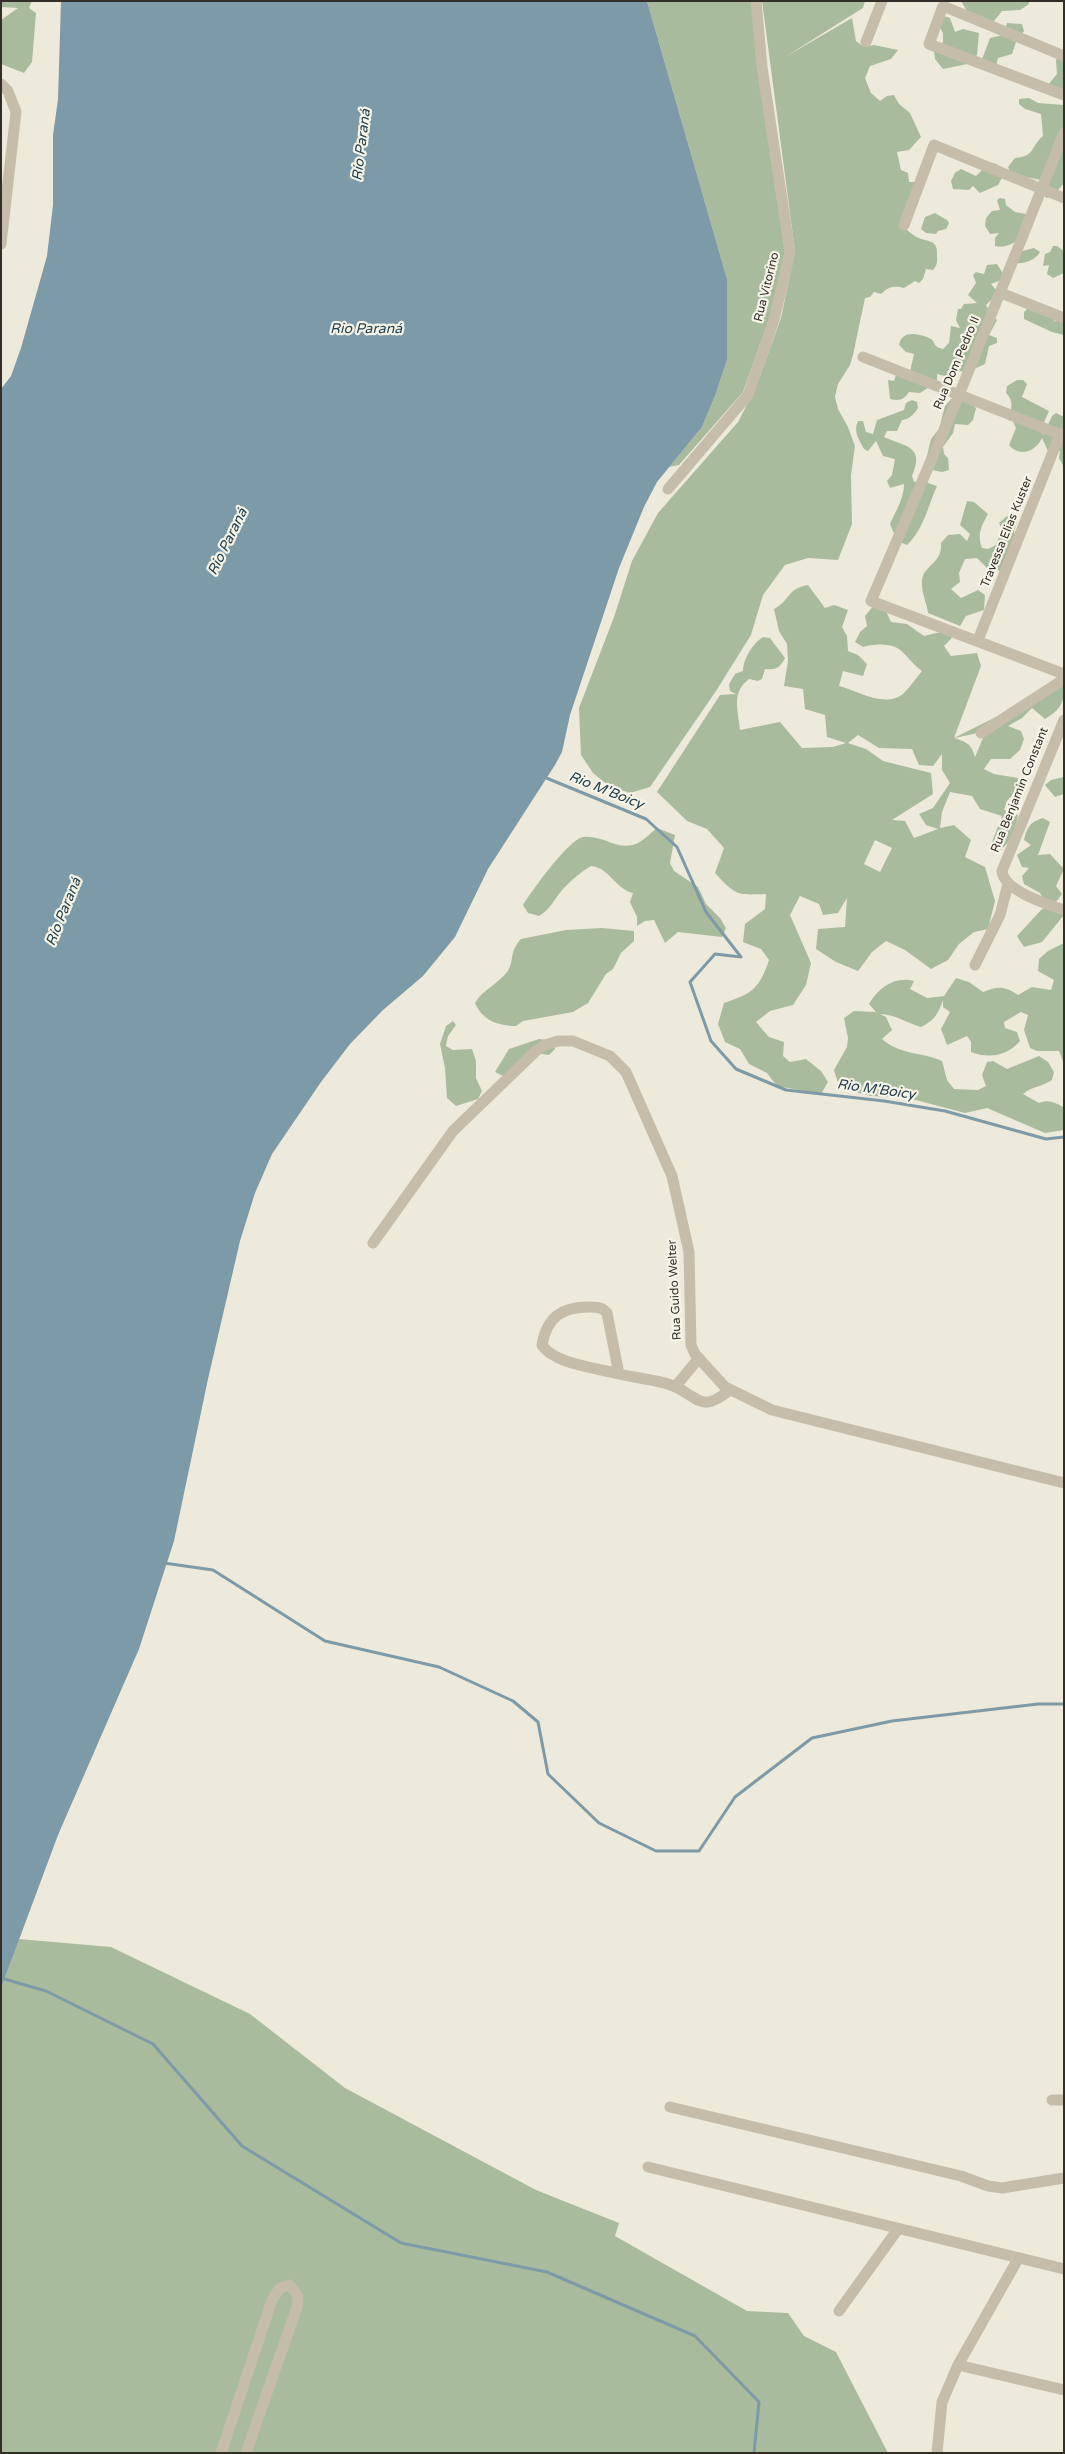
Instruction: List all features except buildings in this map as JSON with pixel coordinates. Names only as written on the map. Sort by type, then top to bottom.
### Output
[{"type":"street","name":"Rua Vitorino","points":[[668,489],[748,395],[774,320],[790,252],[762,67],[756,1]]},
{"type":"street","points":[[866,42],[882,1]]},
{"type":"street","points":[[1064,56],[944,6],[929,44],[1064,95]]},
{"type":"street","points":[[1,84],[8,91],[16,112],[1,244]]},
{"type":"street","name":"Rua Dom Pedro II","points":[[978,640],[871,601],[1001,293],[1064,132]]},
{"type":"street","points":[[904,224],[934,145],[1064,198]]},
{"type":"street","points":[[1001,293],[1064,318]]},
{"type":"street","points":[[863,357],[1062,435]]},
{"type":"street","name":"Travessa Elias Kuster","points":[[978,640],[1062,435]]},
{"type":"street","points":[[978,640],[1064,674]]},
{"type":"street","points":[[981,733],[1064,679]]},
{"type":"street","name":"Rua Benjamin Constant","points":[[1008,884],[1002,877],[1002,871],[1064,720]]},
{"type":"street","points":[[975,965],[1000,915],[1008,884],[1024,894],[1064,910]]},
{"type":"street","name":"Rua Guido Welter","points":[[373,1243],[453,1131],[536,1051],[558,1040],[573,1041],[590,1046],[610,1056],[626,1072],[672,1176],[689,1252],[691,1345],[699,1358],[730,1390],[772,1410],[1064,1483]]},
{"type":"street","points":[[619,1374],[605,1310],[600,1307],[574,1307],[564,1309],[557,1315],[543,1337],[542,1344],[547,1353],[558,1358],[619,1374],[675,1387],[696,1400],[707,1402],[717,1400],[730,1390]]},
{"type":"street","points":[[675,1387],[699,1358]]},
{"type":"street","points":[[1052,2100],[1064,2100]]},
{"type":"street","points":[[670,2108],[960,2176],[988,2186],[1002,2188],[1064,2178]]},
{"type":"street","points":[[648,2167],[1064,2269]]},
{"type":"street","points":[[839,2311],[898,2229]]},
{"type":"street","points":[[937,2453],[942,2402],[958,2365],[1018,2259]]},
{"type":"street","points":[[221,2453],[272,2300],[280,2288],[290,2285],[298,2297],[297,2307],[246,2453]]},
{"type":"street","points":[[958,2365],[1064,2390]]},
{"type":"green space","points":[[1,1],[32,1],[29,8],[36,13],[32,62],[24,73],[1,64],[1,20],[18,8],[1,7]]},
{"type":"green space","points":[[647,1],[751,1],[786,252],[769,319],[743,392],[679,465],[669,467],[702,427],[727,360],[727,279]]},
{"type":"green space","points":[[762,1],[865,1],[863,8],[785,57],[852,18],[856,41],[864,47],[874,45],[898,50],[891,59],[870,66],[865,78],[871,93],[880,101],[887,96],[894,95],[899,104],[910,113],[921,137],[909,150],[897,152],[901,170],[908,173],[909,182],[915,182],[902,226],[915,236],[936,245],[937,263],[933,270],[926,269],[923,279],[919,283],[915,281],[904,288],[891,287],[881,294],[874,292],[870,297],[865,298],[850,365],[838,384],[835,397],[838,409],[848,427],[855,446],[851,475],[852,524],[838,560],[808,558],[785,565],[763,595],[751,635],[716,691],[650,787],[630,793],[609,786],[593,773],[581,755],[579,708],[614,617],[632,561],[658,513],[738,422],[756,387],[781,318],[795,251]]},
{"type":"green space","points":[[961,1],[1029,1],[1029,4],[1020,10],[1002,11],[987,30],[968,13]]},
{"type":"green space","points":[[944,16],[950,18],[955,32],[963,29],[979,33],[977,55],[967,64],[943,69],[935,59],[934,50],[943,42],[943,33],[938,24]]},
{"type":"green space","points":[[1007,23],[1022,24],[1024,31],[1016,42],[1012,54],[998,58],[996,66],[981,62],[990,38],[1003,35]]},
{"type":"green space","points":[[1064,52],[1064,96],[1047,86],[1057,74],[1056,60]]},
{"type":"green space","points":[[1029,98],[1038,103],[1064,105],[1064,183],[1054,195],[1047,198],[1041,194],[1041,180],[1011,174],[1008,167],[1015,158],[1030,153],[1043,136],[1041,114],[1025,109],[1019,104],[1019,99]]},
{"type":"green space","points":[[994,163],[1003,168],[1004,174],[998,185],[980,193],[973,186],[969,190],[953,189],[951,181],[955,173],[961,169],[976,176],[986,166]]},
{"type":"green space","points":[[1000,198],[1005,199],[1006,205],[1015,212],[1026,214],[1021,238],[1012,244],[1002,247],[995,246],[995,238],[999,233],[990,234],[985,226],[986,218],[992,211],[1000,210],[997,200]]},
{"type":"green space","points":[[935,213],[949,223],[946,229],[938,231],[936,234],[926,233],[921,229],[925,217]]},
{"type":"green space","points":[[1053,246],[1057,246],[1064,251],[1064,273],[1053,278],[1047,274],[1049,265],[1043,266],[1045,254],[1050,252]]},
{"type":"green space","points":[[1034,248],[1040,252],[1035,258],[1022,263],[1015,263],[1019,252]]},
{"type":"green space","points":[[997,264],[1002,272],[1001,280],[991,284],[996,290],[993,298],[986,305],[997,320],[989,335],[997,338],[997,343],[989,346],[985,364],[965,373],[961,371],[948,377],[937,374],[937,382],[920,393],[909,392],[901,399],[890,399],[888,380],[894,381],[896,375],[909,376],[914,354],[906,352],[899,345],[900,340],[907,335],[922,335],[931,339],[937,347],[943,349],[949,343],[951,326],[960,328],[956,320],[958,309],[961,309],[964,304],[977,303],[968,295],[976,283],[973,275],[976,272],[984,274],[987,265]]},
{"type":"green space","points":[[1029,307],[1056,316],[1054,322],[1064,314],[1064,335],[1052,332],[1024,319],[1024,312]]},
{"type":"green space","points":[[1017,380],[1023,380],[1027,384],[1022,397],[1049,411],[1042,427],[1043,435],[1052,416],[1056,413],[1064,417],[1064,467],[1059,458],[1060,451],[1054,449],[1048,451],[1042,438],[1032,449],[1023,452],[1013,449],[1009,445],[1016,428],[1010,415],[1011,401],[1006,393],[1007,386]]},
{"type":"green space","points":[[964,397],[976,408],[973,420],[968,425],[955,424],[953,433],[943,447],[944,454],[948,458],[949,470],[942,472],[927,469],[925,464],[931,439],[939,429],[945,406],[952,398]]},
{"type":"green space","points":[[912,400],[917,402],[918,408],[913,415],[902,420],[897,431],[887,431],[884,437],[906,446],[915,453],[916,459],[912,476],[914,482],[922,481],[937,486],[922,525],[907,545],[897,541],[890,524],[904,489],[904,484],[890,488],[887,481],[892,475],[895,459],[883,456],[876,441],[868,451],[864,449],[857,435],[856,428],[858,421],[863,421],[866,432],[873,434],[877,420],[904,410],[906,403]]},
{"type":"green space","points":[[967,501],[974,502],[988,514],[981,531],[982,548],[988,549],[996,545],[1002,529],[999,523],[1007,516],[1017,522],[1014,531],[1016,545],[1005,572],[987,568],[977,558],[965,559],[959,573],[960,582],[951,589],[961,598],[978,590],[985,595],[984,610],[966,616],[960,626],[928,613],[922,588],[922,578],[939,556],[941,543],[948,535],[960,534],[967,541],[970,534],[960,525]]},
{"type":"green space","points":[[808,585],[825,608],[834,605],[848,610],[842,627],[847,636],[848,651],[858,655],[867,664],[863,676],[843,671],[839,686],[872,697],[889,699],[904,693],[922,671],[902,651],[895,647],[871,645],[863,647],[855,642],[860,632],[867,626],[865,616],[874,605],[885,609],[891,622],[907,624],[924,636],[945,631],[952,638],[944,646],[951,656],[977,653],[981,666],[954,738],[1064,683],[1061,705],[1051,715],[1045,719],[1032,708],[1022,718],[1008,726],[1021,731],[1024,739],[1020,750],[1010,759],[991,759],[984,769],[994,774],[1018,778],[1017,790],[1007,801],[1004,810],[1018,815],[1009,841],[996,853],[989,850],[1002,816],[980,809],[972,796],[950,792],[942,812],[940,828],[954,825],[971,840],[965,857],[985,867],[995,901],[988,929],[974,932],[959,944],[948,960],[931,969],[905,950],[886,941],[872,952],[858,971],[836,962],[816,949],[818,929],[845,927],[847,898],[838,913],[823,915],[819,904],[800,896],[790,915],[811,963],[806,985],[793,1005],[770,1011],[756,1022],[769,1037],[784,1042],[783,1056],[790,1062],[806,1059],[821,1071],[828,1082],[821,1094],[777,1086],[767,1073],[749,1064],[740,1049],[725,1042],[718,1024],[724,1003],[754,989],[762,978],[769,960],[761,949],[743,942],[745,924],[765,909],[766,894],[743,894],[728,886],[715,873],[724,848],[707,829],[687,821],[657,792],[720,695],[736,694],[730,691],[729,684],[735,674],[743,671],[743,666],[749,652],[763,637],[770,638],[785,658],[777,668],[765,669],[762,679],[758,681],[749,679],[743,684],[737,702],[740,730],[780,722],[802,748],[833,747],[846,743],[827,737],[825,715],[805,709],[803,689],[784,686],[788,661],[787,644],[779,631],[774,609],[792,592]],"holes":[[[986,731],[975,757],[968,744],[955,738]],[[858,735],[879,748],[912,749],[919,765],[933,766],[942,754],[942,770],[950,783],[933,808],[919,814],[926,825],[938,829],[914,838],[905,821],[892,820],[933,794],[931,773],[883,761],[866,749],[848,743]],[[875,840],[892,848],[880,872],[864,864]]]},
{"type":"green space","points":[[1064,777],[1064,794],[1055,797],[1045,785],[1051,780]]},
{"type":"green space","points":[[1043,818],[1050,822],[1038,855],[1050,854],[1064,869],[1056,886],[1062,894],[1056,902],[1045,902],[1040,893],[1024,884],[1022,876],[1029,868],[1022,867],[1017,855],[1031,845],[1024,840],[1030,826],[1035,821]]},
{"type":"green space","points":[[657,828],[675,835],[670,863],[674,871],[698,887],[706,904],[720,918],[726,928],[722,937],[678,932],[665,943],[654,920],[645,921],[637,926],[637,917],[630,902],[633,893],[621,887],[603,870],[591,866],[569,882],[549,907],[539,916],[528,913],[523,905],[551,867],[576,840],[590,837],[629,846],[636,844]]},
{"type":"green space","points":[[1049,907],[1064,915],[1042,942],[1024,947],[1017,936],[1042,909]]},
{"type":"green space","points":[[602,928],[634,931],[634,941],[621,953],[613,969],[606,974],[588,1003],[573,1012],[523,1021],[516,1026],[503,1025],[491,1021],[478,1009],[475,1003],[478,998],[507,972],[511,965],[514,949],[521,939],[566,930]]},
{"type":"green space","points":[[1064,943],[1064,1064],[1059,1051],[1037,1051],[1030,1048],[1024,1030],[1028,1015],[1021,1012],[1004,1022],[1005,1028],[1017,1032],[1020,1041],[1004,1053],[991,1056],[971,1052],[971,1042],[967,1036],[947,1045],[941,1029],[950,1012],[943,1007],[943,1000],[935,1016],[930,1022],[921,1027],[895,1017],[880,1014],[886,1017],[892,1030],[882,1039],[904,1051],[942,1061],[947,1080],[954,1089],[978,1090],[986,1086],[982,1075],[987,1062],[993,1061],[1007,1069],[1039,1056],[1048,1062],[1054,1072],[1052,1080],[1023,1094],[1039,1103],[1051,1102],[1063,1107],[1064,1130],[1045,1133],[987,1108],[965,1113],[908,1098],[871,1096],[851,1091],[838,1083],[834,1070],[847,1047],[848,1038],[844,1018],[854,1011],[876,1012],[869,1004],[888,984],[900,980],[914,981],[910,989],[927,998],[944,996],[956,978],[969,982],[983,992],[1001,988],[1018,995],[1032,987],[1051,990],[1054,980],[1038,971],[1039,959],[1048,951]]},
{"type":"green space","points":[[453,1021],[456,1025],[448,1036],[446,1046],[453,1050],[472,1049],[476,1061],[476,1078],[482,1091],[478,1099],[456,1106],[447,1098],[445,1068],[440,1044],[446,1026]]},
{"type":"green space","points":[[539,1039],[555,1041],[555,1049],[549,1055],[536,1053],[505,1077],[495,1072],[509,1049]]},
{"type":"green space","points":[[19,1939],[111,1947],[250,2014],[345,2088],[536,2190],[619,2223],[615,2236],[747,2311],[788,2313],[804,2336],[836,2352],[888,2453],[1,2453],[1,1988]]},
{"type":"water","name":"Rio Paraná","points":[[61,1],[647,1],[727,279],[727,360],[702,427],[657,482],[644,507],[619,568],[570,715],[562,752],[555,765],[488,869],[455,937],[423,976],[383,1010],[350,1044],[321,1082],[272,1154],[255,1193],[240,1241],[208,1379],[174,1541],[139,1649],[58,1835],[1,1988],[1,389],[11,376],[21,348],[47,256],[53,205],[53,135],[58,99]]},
{"type":"waterway","name":"Rio M'Boicy","points":[[544,777],[646,819],[677,847],[706,912],[741,957],[715,954],[690,982],[711,1041],[736,1069],[786,1090],[884,1101],[945,1111],[1046,1139],[1064,1137]]},
{"type":"waterway","points":[[164,1563],[213,1570],[325,1641],[439,1667],[513,1701],[538,1722],[548,1774],[599,1823],[656,1851],[699,1851],[735,1797],[812,1738],[892,1721],[1038,1704],[1064,1704]]},
{"type":"waterway","points":[[1,1978],[46,1991],[153,2044],[242,2146],[401,2243],[547,2272],[695,2336],[759,2402],[754,2453]]},
{"type":"water label","name":"Río Paraná","points":[[362,145]]},
{"type":"water label","name":"Río Paraná","points":[[228,542]]},
{"type":"water label","name":"Río Paraná","points":[[64,912]]}]
